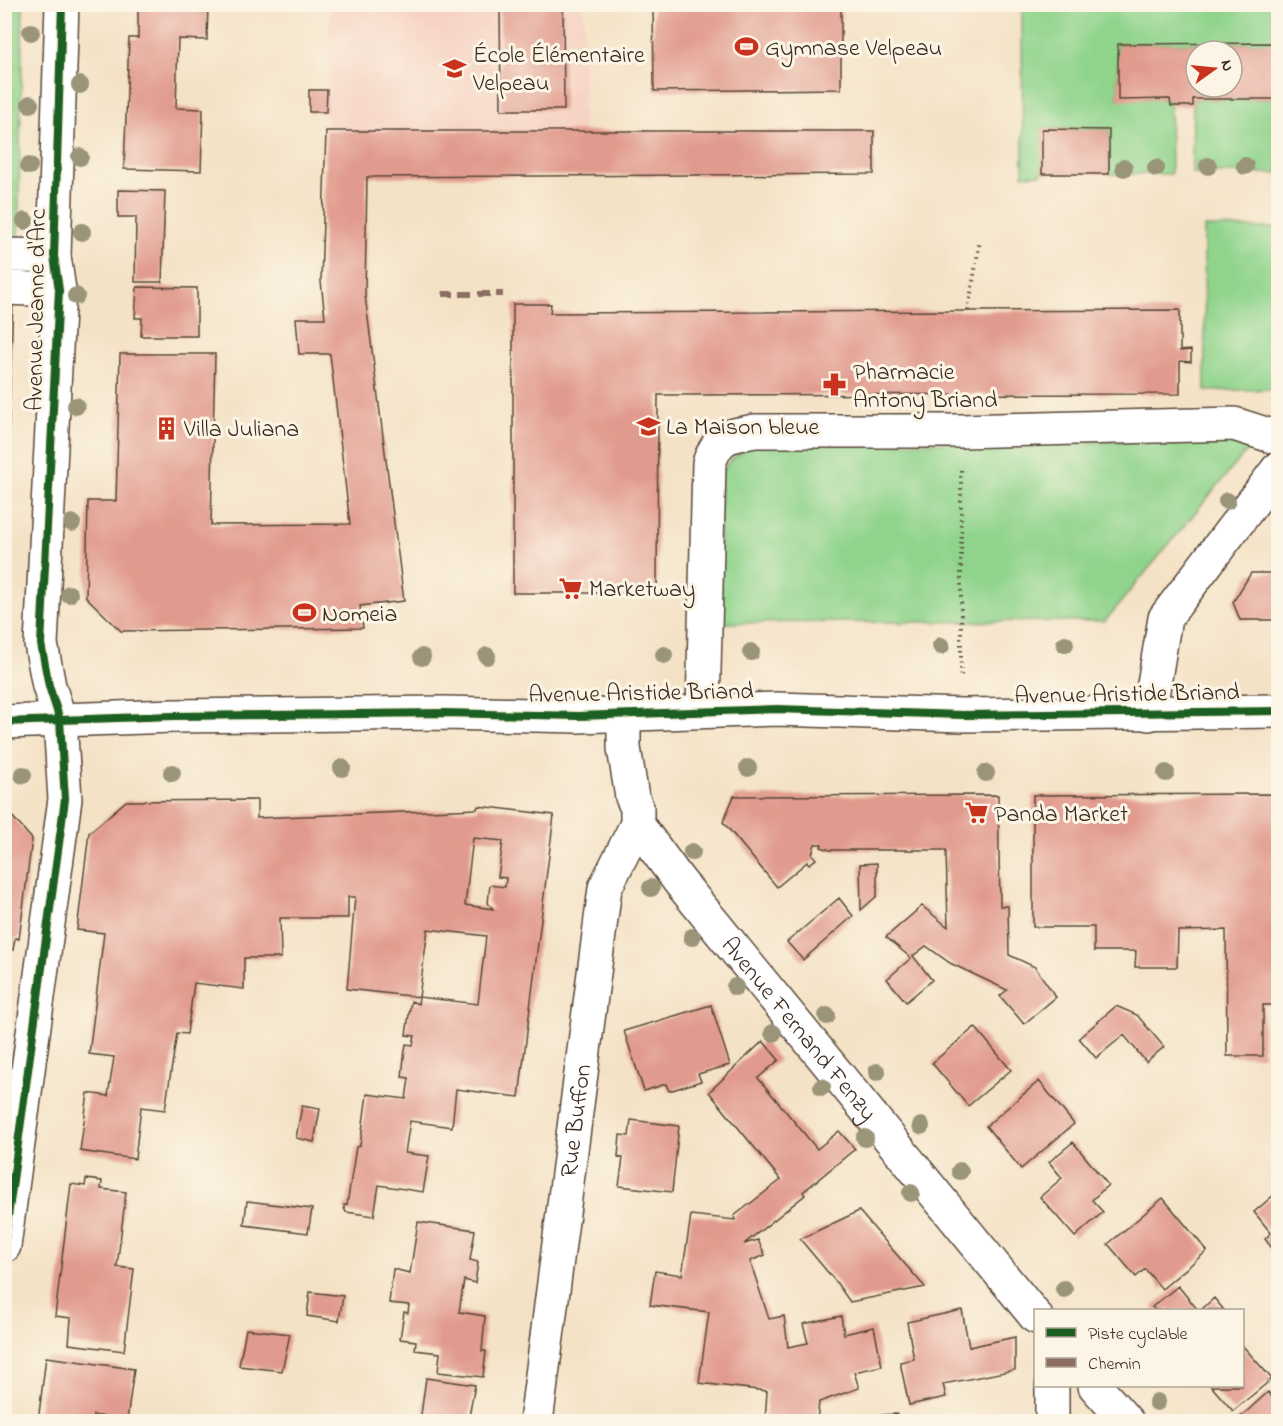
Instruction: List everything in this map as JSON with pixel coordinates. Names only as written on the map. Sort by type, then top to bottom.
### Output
[{"type":"street","name":"Avenue Jeanne d'Arc","points":[[4,1246],[64,799],[60,720],[49,686],[41,644],[60,290],[54,256],[62,4]]},
{"type":"street","points":[[4,255],[54,256]]},
{"type":"street","points":[[4,288],[60,290]]},
{"type":"street","points":[[703,711],[710,463],[715,446],[725,438],[755,431],[961,431],[1234,424],[1278,438]]},
{"type":"street","points":[[1149,714],[1165,618],[1278,469]]},
{"type":"street","name":"Avenue Aristide Briand","points":[[4,722],[194,716],[456,713],[578,716],[777,709],[962,715],[1278,711]]},
{"type":"street","name":"Avenue Fernand Fenzy","points":[[624,713],[624,748],[632,797],[637,808],[637,824],[679,881],[1034,1316]]},
{"type":"street","name":"Rue Buffon","points":[[536,1422],[605,888],[637,824]]},
{"type":"street","points":[[1052,1387],[1052,1422]]},
{"type":"street","points":[[1096,1387],[1127,1422]]},
{"type":"path","points":[[968,311],[980,240]]},
{"type":"path","points":[[961,431],[962,715]]},
{"type":"shaded area","name":"École Élémentaire Velpeau","points":[[329,5],[584,5],[583,131],[326,131]]},
{"type":"green space","points":[[4,5],[23,5],[18,249],[5,248]]},
{"type":"green space","points":[[1022,5],[1278,5],[1278,43],[1244,43],[1244,39],[1184,39],[1184,44],[1118,44],[1118,99],[1170,99],[1171,174],[1109,174],[1109,130],[1043,129],[1042,174],[1023,175]]},
{"type":"green space","points":[[1193,99],[1278,99],[1278,173],[1192,173]]},
{"type":"green space","points":[[1204,227],[1278,228],[1278,389],[1205,391]]},
{"type":"green space","points":[[1232,441],[1249,448],[1105,621],[717,623],[721,472],[730,461],[751,447],[765,443]]},
{"type":"building","points":[[138,4],[208,4],[207,40],[178,39],[176,108],[203,109],[201,171],[124,169],[129,38],[138,38]]},
{"type":"building","points":[[500,4],[563,4],[564,110],[501,110]]},
{"type":"building","name":"Gymnase Velpeau","points":[[653,4],[841,4],[841,89],[654,91]]},
{"type":"building","points":[[1244,43],[1278,43],[1278,99],[1244,99]]},
{"type":"building","points":[[1118,44],[1184,44],[1184,99],[1193,99],[1193,106],[1171,106],[1170,99],[1118,100]]},
{"type":"building","points":[[309,90],[327,90],[326,112],[309,112]]},
{"type":"building","points":[[1042,129],[1109,130],[1109,174],[1042,174]]},
{"type":"building","points":[[326,131],[874,131],[874,174],[367,177],[365,295],[404,601],[360,606],[363,628],[121,631],[86,597],[88,501],[116,501],[120,354],[215,354],[211,525],[350,524],[330,354],[299,354],[296,318],[325,318],[321,281]]},
{"type":"building","points":[[118,190],[165,191],[162,282],[135,282],[136,217],[118,217]]},
{"type":"building","points":[[137,287],[197,288],[197,336],[141,336],[142,318],[135,318]]},
{"type":"building","points":[[4,298],[13,298],[6,502],[4,502]]},
{"type":"building","points":[[513,304],[551,304],[550,313],[1180,310],[1180,351],[1191,350],[1191,362],[1180,361],[1180,394],[658,395],[657,593],[513,593]]},
{"type":"building","points":[[1251,573],[1278,573],[1278,620],[1240,620],[1233,602]]},
{"type":"building","points":[[1278,794],[1278,1005],[1263,1005],[1263,1056],[1227,1056],[1226,930],[1178,931],[1177,967],[1135,967],[1136,951],[1094,951],[1094,927],[1033,927],[1033,795]]},
{"type":"building","points":[[998,795],[1000,906],[1008,906],[1009,955],[1035,967],[1056,997],[1024,1024],[1000,996],[1007,990],[950,963],[926,946],[913,956],[932,980],[906,1002],[887,979],[911,958],[886,937],[922,906],[948,927],[946,850],[830,850],[821,847],[822,844],[815,844],[812,854],[816,859],[809,864],[807,862],[777,887],[723,822],[734,796]]},
{"type":"building","points":[[257,800],[257,818],[477,809],[478,806],[554,815],[519,1097],[456,1089],[452,1127],[410,1121],[405,1153],[429,1156],[423,1192],[379,1185],[374,1216],[346,1212],[344,1205],[347,1205],[356,1147],[360,1146],[367,1094],[406,1099],[409,1078],[402,1077],[404,1057],[406,1044],[413,1045],[415,1036],[406,1035],[411,1001],[418,1004],[419,997],[347,989],[355,897],[348,897],[348,918],[280,918],[281,958],[244,958],[244,989],[194,983],[187,1034],[177,1033],[165,1110],[141,1107],[135,1159],[80,1151],[88,1093],[108,1096],[114,1057],[89,1054],[104,933],[77,930],[89,833],[126,801]],"holes":[[[473,838],[503,841],[498,877],[506,878],[505,887],[490,885],[488,903],[493,909],[465,905]],[[428,929],[486,936],[478,1004],[419,997]]]},
{"type":"building","points":[[4,807],[32,839],[19,939],[15,938],[13,950],[4,949]]},
{"type":"building","points":[[877,863],[877,896],[861,910],[860,864]]},
{"type":"building","points":[[839,898],[853,916],[803,960],[787,942]]},
{"type":"building","points":[[711,1005],[730,1065],[698,1074],[701,1081],[669,1091],[666,1084],[644,1091],[624,1031]]},
{"type":"building","points":[[1116,1006],[1137,1015],[1164,1047],[1146,1062],[1124,1035],[1096,1058],[1079,1038]]},
{"type":"building","points":[[975,1027],[1011,1070],[968,1106],[932,1063]]},
{"type":"building","points":[[763,1041],[779,1060],[758,1078],[817,1149],[839,1131],[855,1149],[803,1192],[805,1195],[744,1244],[758,1240],[765,1255],[750,1261],[769,1319],[784,1316],[788,1347],[808,1343],[803,1324],[841,1316],[844,1334],[874,1327],[882,1366],[854,1372],[859,1388],[819,1402],[817,1422],[765,1422],[767,1391],[699,1383],[709,1312],[650,1305],[655,1271],[682,1275],[691,1215],[735,1220],[734,1216],[781,1180],[709,1092]]},
{"type":"building","points":[[1039,1081],[1074,1124],[1021,1169],[986,1126]]},
{"type":"building","points":[[302,1106],[320,1109],[314,1142],[296,1138]]},
{"type":"building","points":[[631,1120],[679,1126],[672,1192],[619,1186],[623,1158],[618,1157],[620,1135],[629,1136]]},
{"type":"building","points":[[1073,1142],[1108,1185],[1092,1200],[1103,1212],[1075,1237],[1040,1197],[1062,1178],[1049,1162]]},
{"type":"building","points":[[86,1179],[102,1181],[101,1189],[126,1192],[117,1267],[134,1269],[124,1351],[69,1344],[71,1318],[55,1316],[71,1184],[85,1186]]},
{"type":"building","points":[[1276,1193],[1278,1199],[1278,1256],[1265,1239],[1271,1233],[1254,1212]]},
{"type":"building","points":[[1163,1198],[1207,1251],[1162,1289],[1145,1269],[1136,1277],[1108,1244]]},
{"type":"building","points":[[247,1201],[312,1209],[308,1233],[244,1225]]},
{"type":"building","points":[[859,1211],[925,1287],[850,1302],[800,1239]]},
{"type":"building","points":[[418,1222],[475,1230],[470,1260],[478,1262],[475,1283],[464,1280],[459,1312],[485,1316],[482,1351],[486,1351],[483,1377],[438,1372],[440,1353],[415,1350],[416,1341],[400,1339],[404,1312],[408,1313],[409,1305],[389,1303],[393,1269],[410,1273]]},
{"type":"building","points":[[1178,1286],[1197,1309],[1154,1309],[1152,1307]]},
{"type":"building","points":[[310,1292],[343,1296],[339,1321],[307,1316]]},
{"type":"building","points":[[1214,1298],[1223,1309],[1202,1309]]},
{"type":"building","points":[[962,1310],[969,1347],[1015,1337],[1015,1370],[943,1384],[946,1397],[909,1405],[900,1362],[914,1359],[907,1322]]},
{"type":"building","points":[[246,1329],[290,1334],[282,1371],[239,1366]]},
{"type":"building","points":[[1244,1347],[1272,1379],[1233,1411],[1212,1387],[1244,1387]]},
{"type":"building","points":[[46,1357],[134,1369],[127,1420],[93,1415],[92,1422],[38,1422]]},
{"type":"building","points":[[426,1378],[475,1385],[468,1422],[420,1422]]},
{"type":"building","points":[[1268,1392],[1278,1404],[1278,1422],[1235,1422]]},
{"type":"building","points":[[897,1414],[897,1422],[845,1422],[845,1417]]},
{"type":"marked path","points":[[442,294],[503,294]]},
{"type":"cycle path","points":[[4,1246],[65,799],[60,720],[49,686],[41,644],[59,290],[54,256],[62,4]]},
{"type":"cycle path","points":[[4,722],[173,716],[444,713],[578,716],[777,709],[962,715],[1278,711]]},
{"type":"place","name":"Gymnase Velpeau","points":[[747,47]]},
{"type":"place","name":"École Élémentaire Velpeau","points":[[455,68]]},
{"type":"place","name":"Pharmacie Antony Briand","points":[[835,385]]},
{"type":"place","name":"La Maison bleue","points":[[648,426]]},
{"type":"place","name":"Villa Juliana","points":[[166,428]]},
{"type":"place","name":"Marketway","points":[[571,588]]},
{"type":"place","name":"Nomeia","points":[[304,613]]},
{"type":"place","name":"Panda Market","points":[[976,813]]}]
